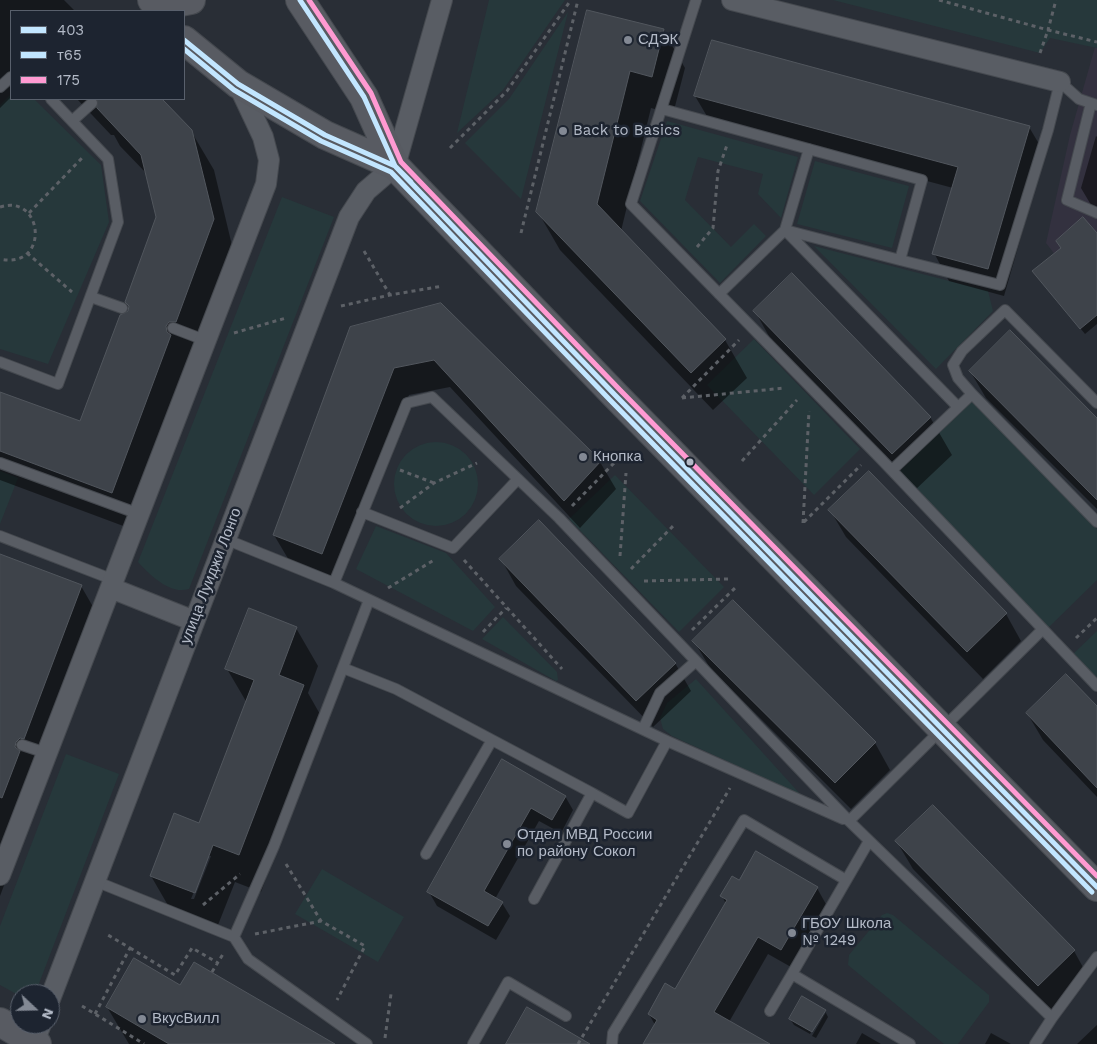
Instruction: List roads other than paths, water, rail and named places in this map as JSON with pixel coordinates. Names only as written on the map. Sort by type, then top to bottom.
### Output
[{"type":"main road","points":[[134,0],[147,10]]},
{"type":"main road","points":[[152,0],[170,4],[191,0]]},
{"type":"main road","points":[[300,0],[364,97],[395,166],[942,730],[1097,887]]},
{"type":"main road","points":[[185,41],[238,84],[325,136],[395,166]]},
{"type":"main road","points":[[0,1022],[37,1037]]},
{"type":"street","points":[[395,166],[442,0]]},
{"type":"street","points":[[732,0],[1060,82]]},
{"type":"street","points":[[0,875],[266,184],[269,160],[263,137],[238,84]]},
{"type":"street","name":"улица Луиджи Лонго","points":[[56,984],[349,217],[366,191],[395,166]]},
{"type":"street","points":[[112,584],[194,621]]},
{"type":"lane","points":[[696,0],[631,204],[875,452],[1097,686]]},
{"type":"lane","points":[[0,87],[10,78]]},
{"type":"lane","points":[[785,230],[1000,285],[1048,130],[1060,82],[1079,99],[1094,104],[1067,200],[1097,213]]},
{"type":"lane","points":[[0,362],[58,384],[118,222],[108,159],[52,100]]},
{"type":"lane","points":[[72,122],[92,103]]},
{"type":"lane","points":[[662,110],[922,180],[900,260]]},
{"type":"lane","points":[[719,294],[785,230],[809,149]]},
{"type":"lane","points":[[785,230],[958,407]]},
{"type":"lane","points":[[89,301],[122,308]]},
{"type":"lane","points":[[1097,403],[1005,310],[962,351],[954,365],[958,378],[972,394],[1097,522]]},
{"type":"lane","points":[[173,328],[207,341]]},
{"type":"lane","points":[[892,470],[972,394]]},
{"type":"lane","points":[[334,583],[407,403],[432,397],[559,518],[849,821],[1052,1018]]},
{"type":"lane","points":[[0,463],[139,514]]},
{"type":"lane","points":[[362,512],[453,548],[518,479]]},
{"type":"lane","points":[[0,536],[112,584]]},
{"type":"lane","points":[[225,539],[334,583],[643,730],[849,821]]},
{"type":"lane","points":[[234,938],[274,846],[369,600]]},
{"type":"lane","points":[[849,821],[1042,630]]},
{"type":"lane","points":[[643,730],[660,693],[695,662]]},
{"type":"lane","points":[[343,668],[396,689],[628,813],[667,741]]},
{"type":"lane","points":[[426,854],[492,740]]},
{"type":"lane","points":[[22,744],[46,753]]},
{"type":"lane","points":[[534,898],[592,794]]},
{"type":"lane","points":[[612,1044],[613,1034],[744,820],[846,880]]},
{"type":"lane","points":[[770,1011],[869,841]]},
{"type":"lane","points":[[95,881],[234,938],[248,959],[367,1044]]},
{"type":"lane","points":[[1035,1044],[1097,957]]},
{"type":"lane","points":[[792,974],[910,1044]]},
{"type":"lane","points":[[473,1044],[508,982],[566,1016]]},
{"type":"place","name":"СДЭК","points":[[628,40]]},
{"type":"place","name":"Back to Basics","points":[[563,131]]},
{"type":"place","name":"Кнопка","points":[[583,457]]},
{"type":"place","name":"Отдел МВД России по району Сокол","points":[[507,844]]},
{"type":"place","name":"ГБОУ Школа № 1249","points":[[792,933]]},
{"type":"place","name":"ВкусВилл","points":[[142,1019]]}]
